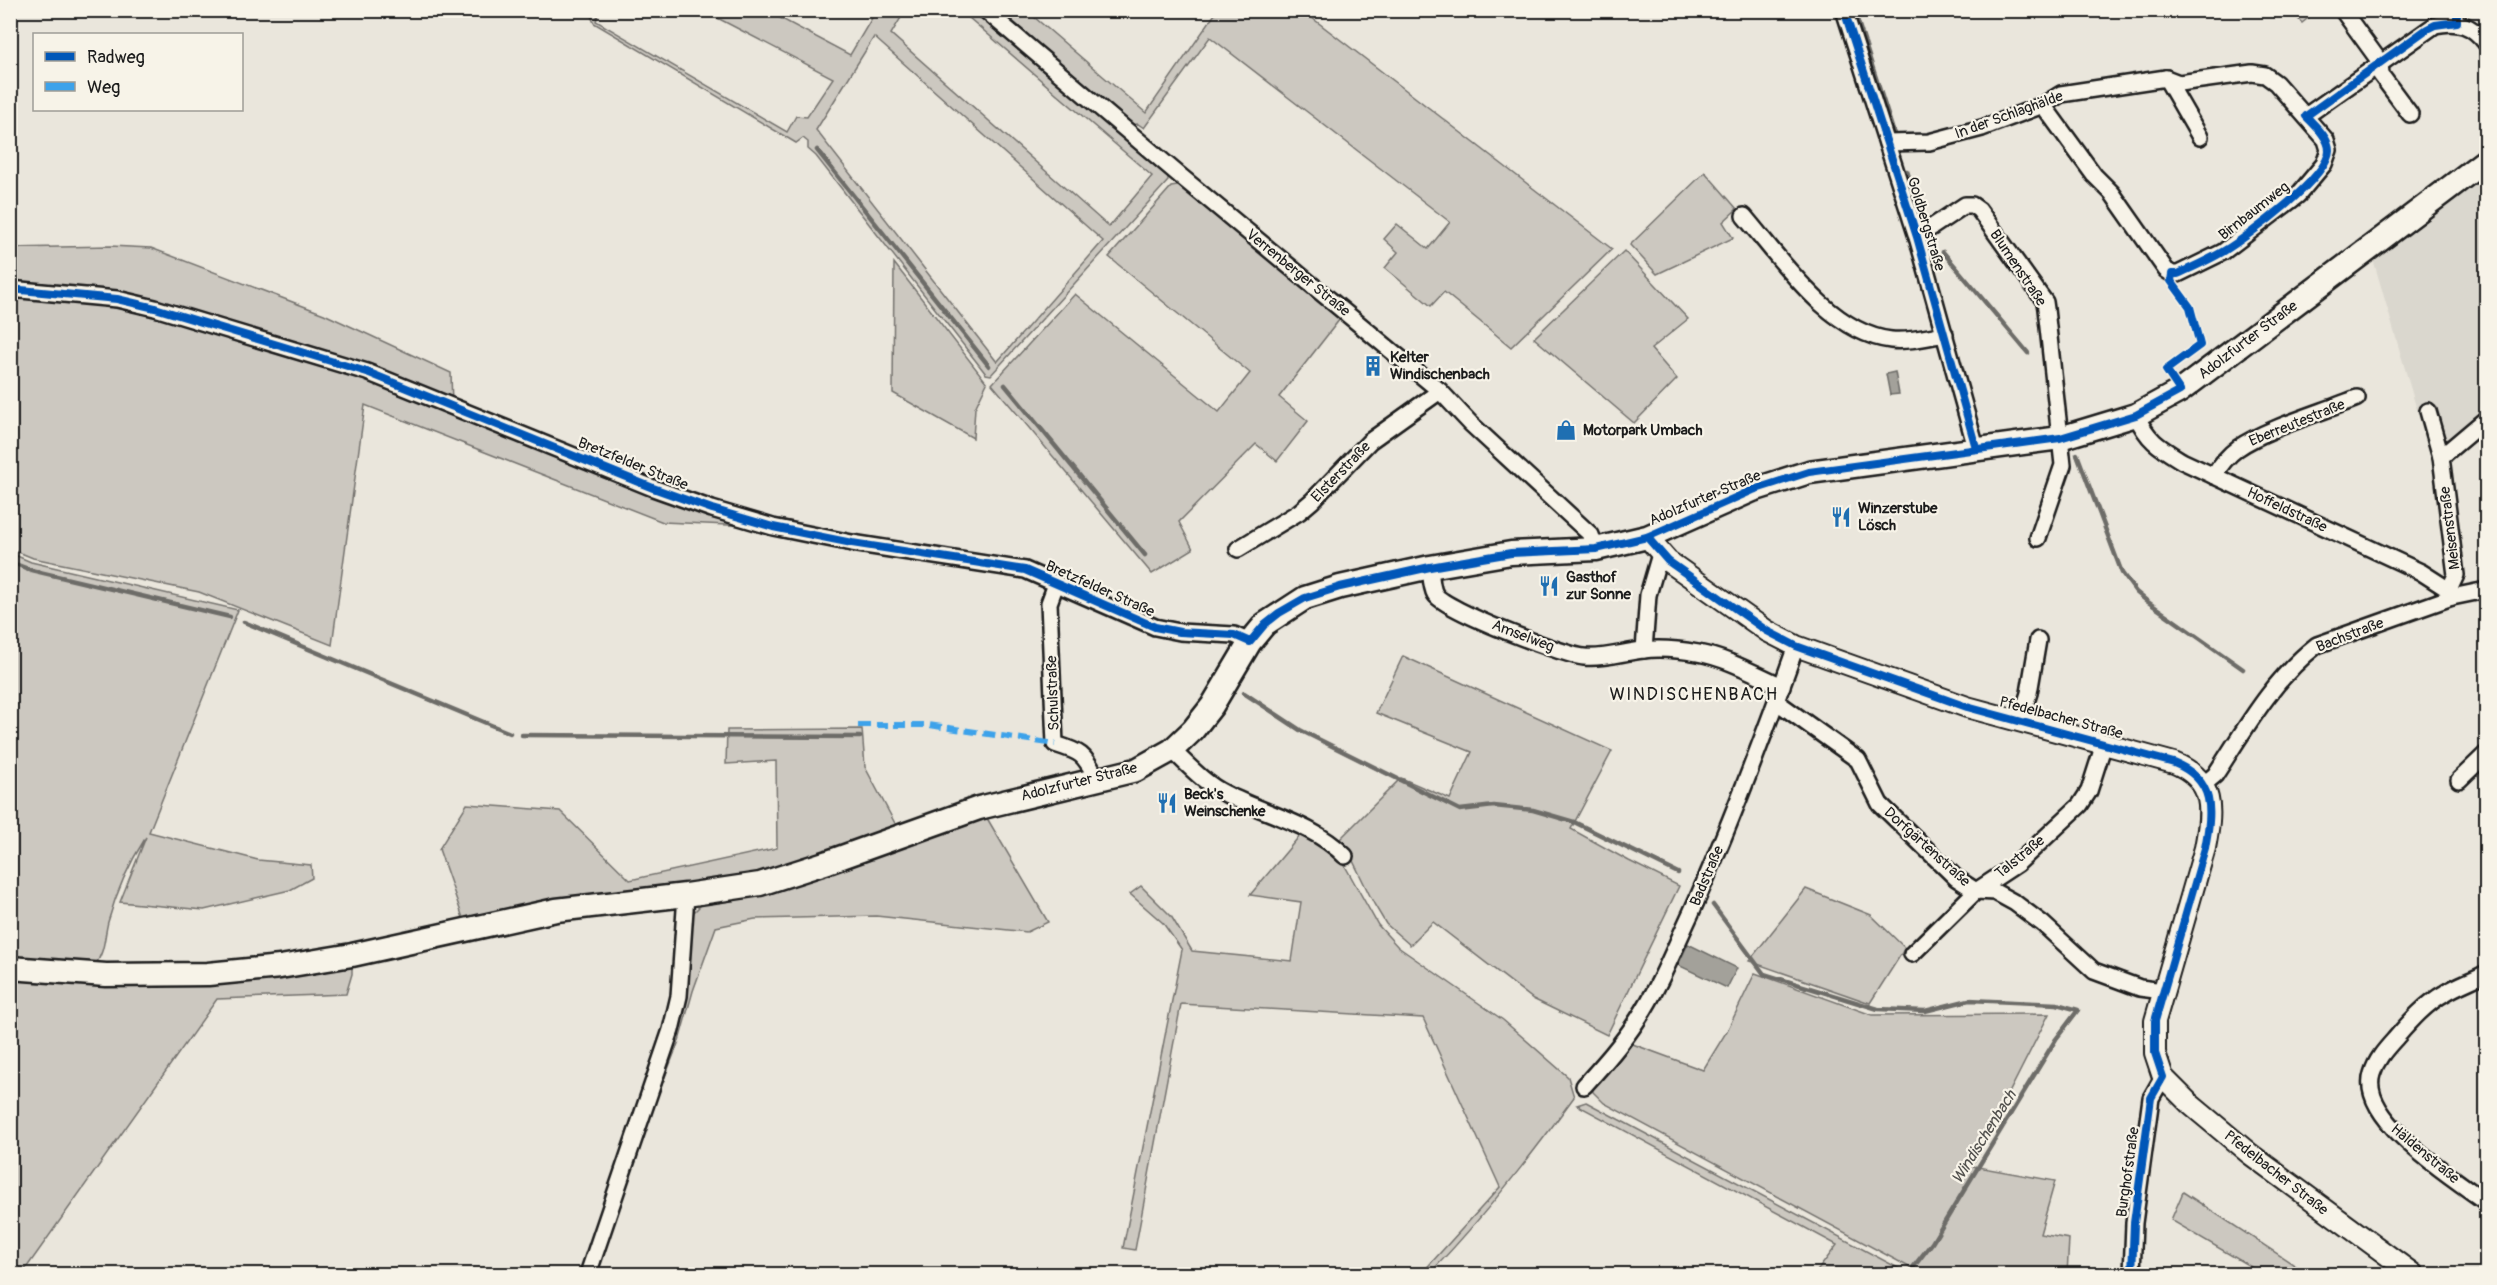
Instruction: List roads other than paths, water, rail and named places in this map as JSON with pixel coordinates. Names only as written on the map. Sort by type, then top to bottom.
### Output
[{"type":"main road","name":"Adolzfurter Straße","points":[[10,968],[106,975],[185,975],[280,968],[352,955],[556,910],[760,884],[979,808],[1136,770],[1172,750],[1193,730],[1212,706],[1250,642],[1265,624],[1305,598],[1430,567],[1511,553],[1653,546],[1753,490],[1809,472],[2060,438],[2136,415],[2180,391],[2487,160]]},
{"type":"street","name":"Verrenberger Straße","points":[[985,10],[1440,391],[1471,424],[1591,535],[1596,549]]},
{"type":"street","name":"Goldbergstraße","points":[[1844,10],[1917,237],[1976,448]]},
{"type":"street","points":[[2343,11],[2380,62],[2381,75],[2410,114]]},
{"type":"street","points":[[2306,116],[2427,29],[2457,16],[2487,43]]},
{"type":"street","name":"In der Schlaghälde","points":[[1887,143],[1929,142],[1982,128],[2043,105],[2061,94],[2166,78],[2179,83],[2252,73],[2265,75],[2276,82],[2306,116]]},
{"type":"street","points":[[2166,78],[2200,137]]},
{"type":"street","name":"Birnbaumweg","points":[[2043,105],[2094,176],[2112,193],[2166,270],[2172,274],[2178,274],[2223,252],[2298,195],[2324,164],[2329,150],[2326,140],[2306,116]]},
{"type":"street","name":"Blumenstraße","points":[[1917,237],[1965,205],[1972,205],[1979,210],[2045,302],[2060,438]]},
{"type":"street","points":[[1744,216],[1821,304],[1843,322],[1866,334],[1891,340],[1914,340],[1945,334]]},
{"type":"street","name":"Bretzfelder Straße","points":[[10,289],[94,297],[155,308],[367,372],[712,510],[773,527],[852,543],[1025,570],[1155,627],[1180,632],[1234,635],[1250,642]]},
{"type":"street","name":"Elsterstraße","points":[[1238,549],[1299,512],[1370,441],[1440,391]]},
{"type":"street","name":"Eberreutestraße","points":[[2214,476],[2222,463],[2237,449],[2255,438],[2357,398]]},
{"type":"street","name":"Meisenstraße","points":[[2428,411],[2441,457],[2456,575],[2451,594]]},
{"type":"street","name":"Hoffeldstraße","points":[[2136,415],[2144,432],[2155,444],[2214,476],[2421,572],[2451,594]]},
{"type":"street","points":[[2441,457],[2487,419]]},
{"type":"street","points":[[2038,538],[2063,465],[2060,438]]},
{"type":"street","points":[[1644,650],[1653,546]]},
{"type":"street","name":"Pfedelbacher Straße","points":[[1653,546],[1767,631],[1796,646],[1892,682],[2020,722],[2187,768],[2203,785],[2209,800],[2210,821],[2205,848],[2155,1021],[2155,1053],[2163,1077],[2190,1104],[2250,1154],[2413,1275]]},
{"type":"street","name":"Amselweg","points":[[1430,567],[1435,594],[1447,605],[1509,632],[1584,657],[1614,656],[1644,650],[1695,652],[1713,656],[1782,686]]},
{"type":"street","name":"Schulstraße","points":[[1056,584],[1049,603],[1055,744],[1078,751],[1085,757],[1098,780]]},
{"type":"street","name":"Bachstraße","points":[[2203,785],[2215,775],[2269,693],[2299,658],[2317,645],[2451,594],[2487,590]]},
{"type":"street","points":[[2020,722],[2038,640]]},
{"type":"street","name":"Badstraße","points":[[1584,1086],[1616,1051],[1659,984],[1709,872],[1777,702],[1796,646]]},
{"type":"street","name":"Dorfgärtenstraße","points":[[1777,702],[1858,760],[1880,804],[1956,878],[1976,891],[1995,892],[2015,903],[2043,924],[2094,971],[2140,988],[2163,991]]},
{"type":"street","name":"Talstraße","points":[[1912,954],[1976,891],[2017,864],[2080,805],[2088,791],[2104,744]]},
{"type":"street","points":[[1172,750],[1201,777],[1224,793],[1307,829],[1345,856]]},
{"type":"street","points":[[2459,780],[2487,754]]},
{"type":"street","points":[[588,1275],[671,1030],[679,996],[686,895]]},
{"type":"street","name":"Häldenstraße","points":[[2487,973],[2444,993],[2421,1011],[2380,1056],[2371,1076],[2373,1093],[2381,1115],[2399,1136],[2487,1202]]},
{"type":"street","name":"Burghofstraße","points":[[2132,1275],[2134,1222],[2151,1098],[2163,1077]]},
{"type":"waterway","points":[[1854,10],[1895,137]]},
{"type":"waterway","points":[[817,150],[989,366]]},
{"type":"waterway","points":[[1907,171],[1922,218]]},
{"type":"waterway","points":[[1943,252],[2028,353]]},
{"type":"waterway","points":[[1005,385],[1145,555]]},
{"type":"waterway","points":[[2077,454],[2122,573],[2136,592],[2243,669]]},
{"type":"waterway","points":[[10,562],[31,570],[230,617]]},
{"type":"waterway","points":[[244,622],[510,733]]},
{"type":"waterway","points":[[1244,693],[1300,730],[1460,810],[1494,806],[1533,810],[1574,822],[1678,873]]},
{"type":"waterway","points":[[522,735],[860,737]]},
{"type":"waterway","name":"Windischenbach","points":[[1713,905],[1764,974],[1878,1009],[1925,1011],[1969,1000],[2057,1004],[2078,1010],[2056,1039],[1932,1243],[1908,1274]]},
{"type":"place","name":"Kelter Windischenbach","points":[[1373,366]]},
{"type":"place","name":"Motorpark Umbach","points":[[1566,430]]},
{"type":"place","name":"Winzerstube Lösch","points":[[1841,517]]},
{"type":"place","name":"Gasthof zur Sonne","points":[[1549,586]]},
{"type":"place","name":"Beck's Weinschenke","points":[[1167,803]]},
{"type":"district","name":"WINDISCHENBACH","points":[[1694,694]]}]
